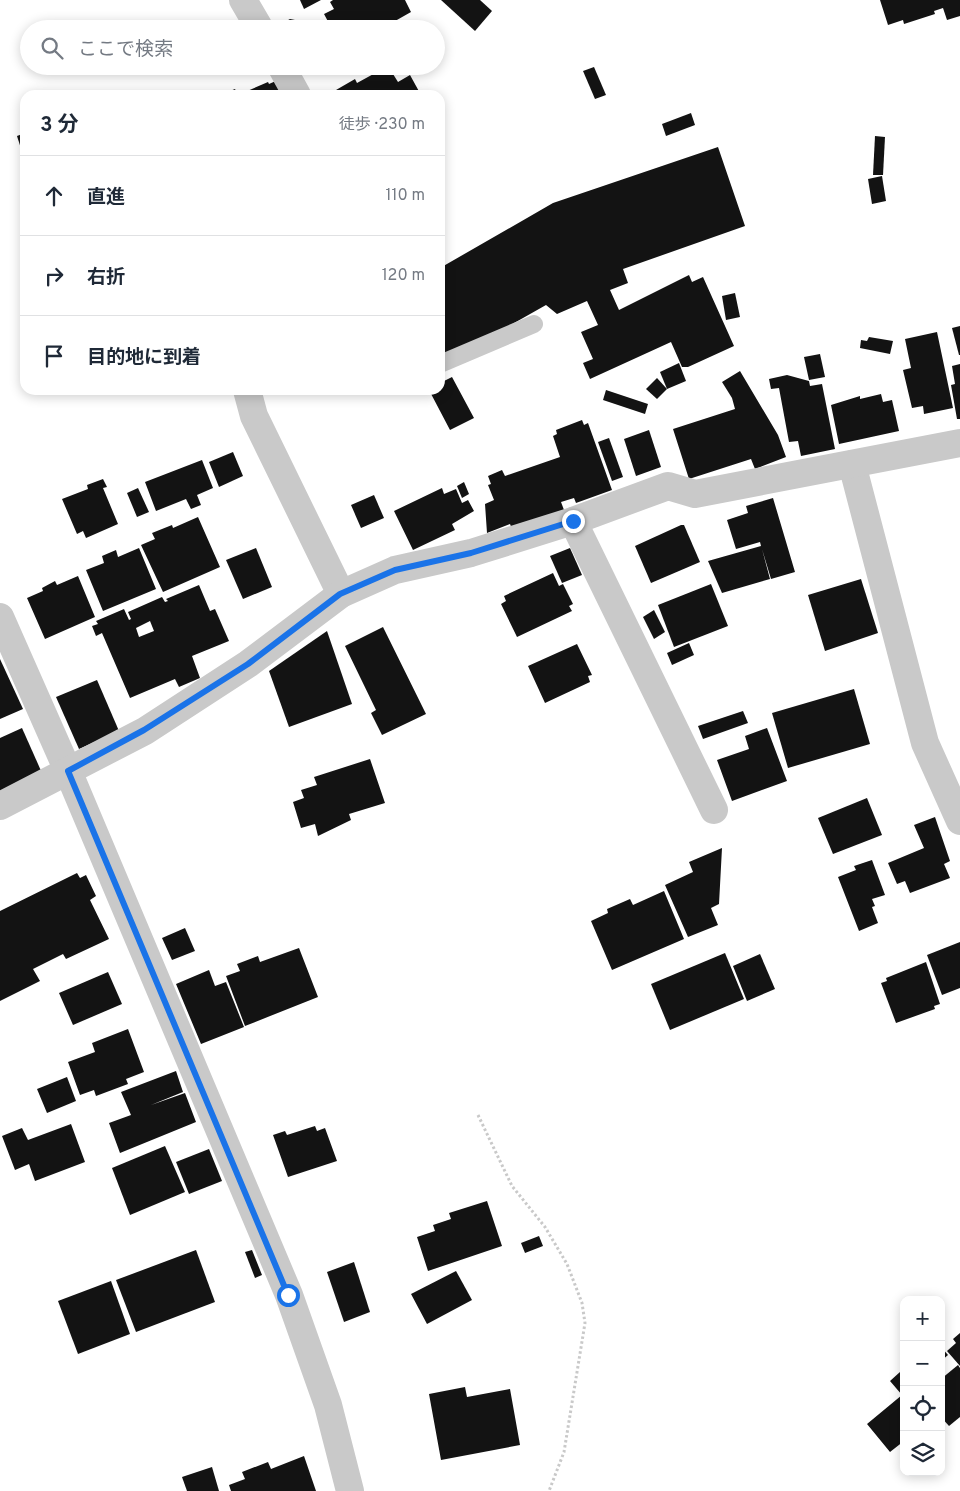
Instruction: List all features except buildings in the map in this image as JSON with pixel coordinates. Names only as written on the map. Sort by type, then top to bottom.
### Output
[{"type":"street","points":[[243,0],[255,20]]},
{"type":"street","points":[[286,75],[294,90]]},
{"type":"street","points":[[248,395],[254,416],[340,594]]},
{"type":"street","points":[[0,806],[144,730],[248,664],[340,594],[395,570],[471,553],[573,521],[668,486],[695,494],[960,443]]},
{"type":"street","points":[[852,464],[925,743],[960,822]]},
{"type":"street","points":[[573,521],[714,810]]},
{"type":"street","points":[[0,617],[68,771],[288,1295],[328,1405],[350,1491]]},
{"type":"lane","points":[[445,362],[534,324]]},
{"type":"path","points":[[478,1115],[512,1186],[545,1226],[567,1264],[582,1303],[585,1323],[564,1452],[549,1491]]},
{"type":"route","points":[[288,1295],[68,771],[144,730],[248,664],[340,594],[395,570],[471,553],[573,521]]}]
